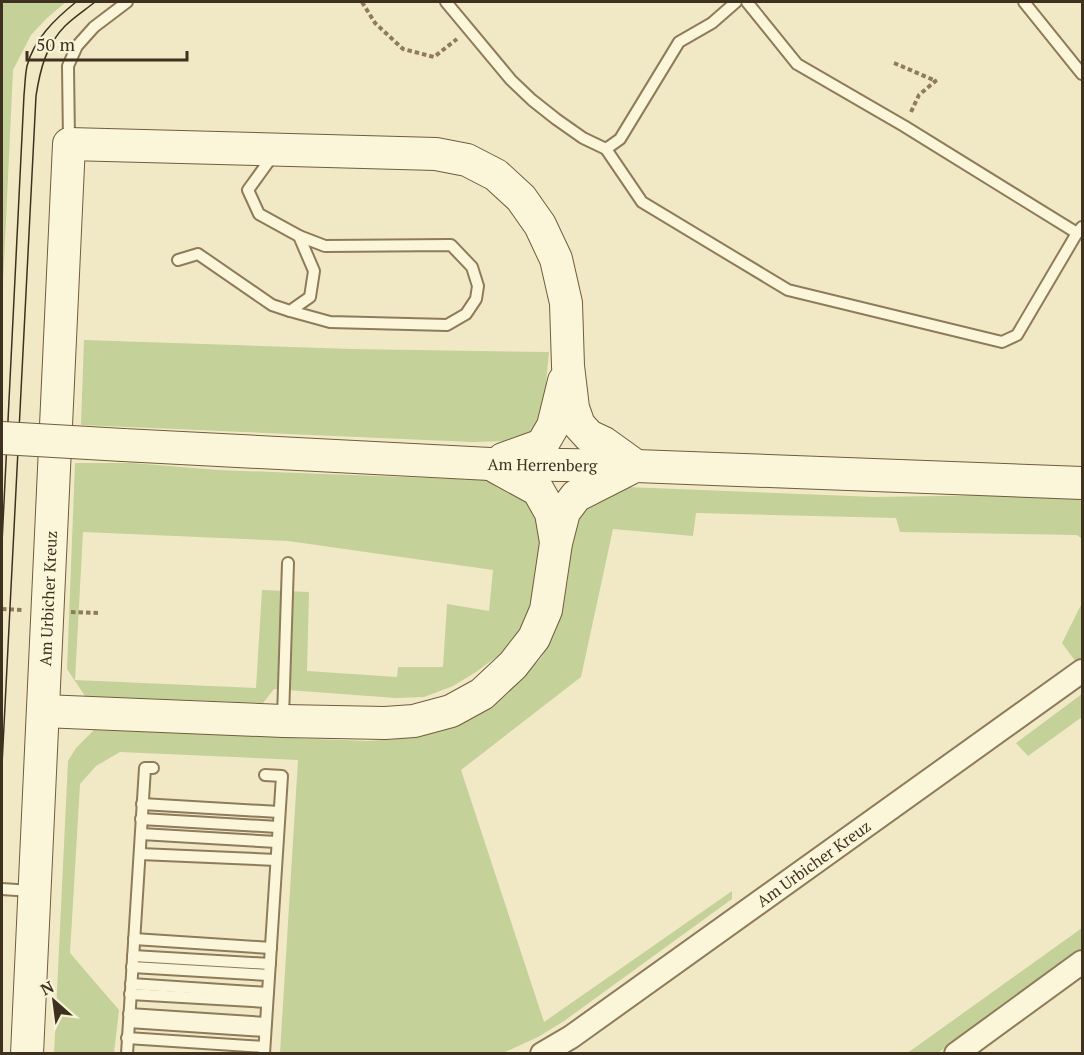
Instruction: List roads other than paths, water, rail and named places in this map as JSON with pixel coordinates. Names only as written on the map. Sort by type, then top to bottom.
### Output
[{"type":"main road","points":[[43,711],[385,723],[414,721],[451,711],[482,694],[513,665],[534,638],[546,610],[556,543],[564,512],[576,496],[636,466],[589,435],[579,424],[573,408],[568,366],[566,303],[556,259],[540,225],[521,198],[496,175],[467,160],[435,154],[69,144]]},
{"type":"main road","name":"Am Urbicher Kreuz","points":[[27,1053],[69,144]]},
{"type":"main road","points":[[490,464],[542,445],[554,426],[568,366]]},
{"type":"main road","name":"Am Herrenberg","points":[[2,438],[490,464],[636,466],[1083,483]]},
{"type":"main road","points":[[490,464],[538,490],[551,513],[556,543]]},
{"type":"street","name":"Am Urbicher Kreuz","points":[[542,1053],[572,1037],[1083,671]]},
{"type":"street","points":[[963,1052],[1083,962]]},
{"type":"lane","points":[[69,144],[68,66],[77,46],[94,27],[127,2]]},
{"type":"lane","points":[[446,2],[511,80],[532,100],[583,138],[606,149],[642,202],[788,290],[1002,342],[1017,335],[1080,230],[797,64],[747,2]]},
{"type":"lane","points":[[606,149],[620,139],[679,42],[712,23],[736,2]]},
{"type":"lane","points":[[1024,2],[1083,74]]},
{"type":"lane","points":[[178,260],[198,254],[272,305],[330,322],[447,325],[466,314],[476,298],[478,286],[472,267],[451,245],[325,246],[298,236],[260,214],[248,190],[278,149]]},
{"type":"lane","points":[[290,311],[310,297],[314,271],[298,236]]},
{"type":"lane","points":[[283,721],[288,563]]},
{"type":"lane","points":[[127,1053],[145,768],[153,768]]},
{"type":"lane","points":[[128,1038],[264,1050],[282,776],[265,775]]},
{"type":"lane","points":[[142,804],[279,812]]},
{"type":"lane","points":[[141,819],[278,827]]},
{"type":"lane","points":[[141,834],[277,842]]},
{"type":"lane","points":[[140,854],[276,860]]},
{"type":"lane","points":[[2,889],[35,891]]},
{"type":"lane","points":[[134,939],[271,948]]},
{"type":"lane","points":[[132,961],[269,969]]},
{"type":"lane","points":[[131,989],[267,998]]},
{"type":"lane","points":[[129,1018],[266,1027]]},
{"type":"tram line","points":[[2,543],[26,73],[30,56],[40,38],[60,15],[76,2]]},
{"type":"tram line","points":[[2,765],[36,96],[42,67],[58,33],[95,2]]}]
